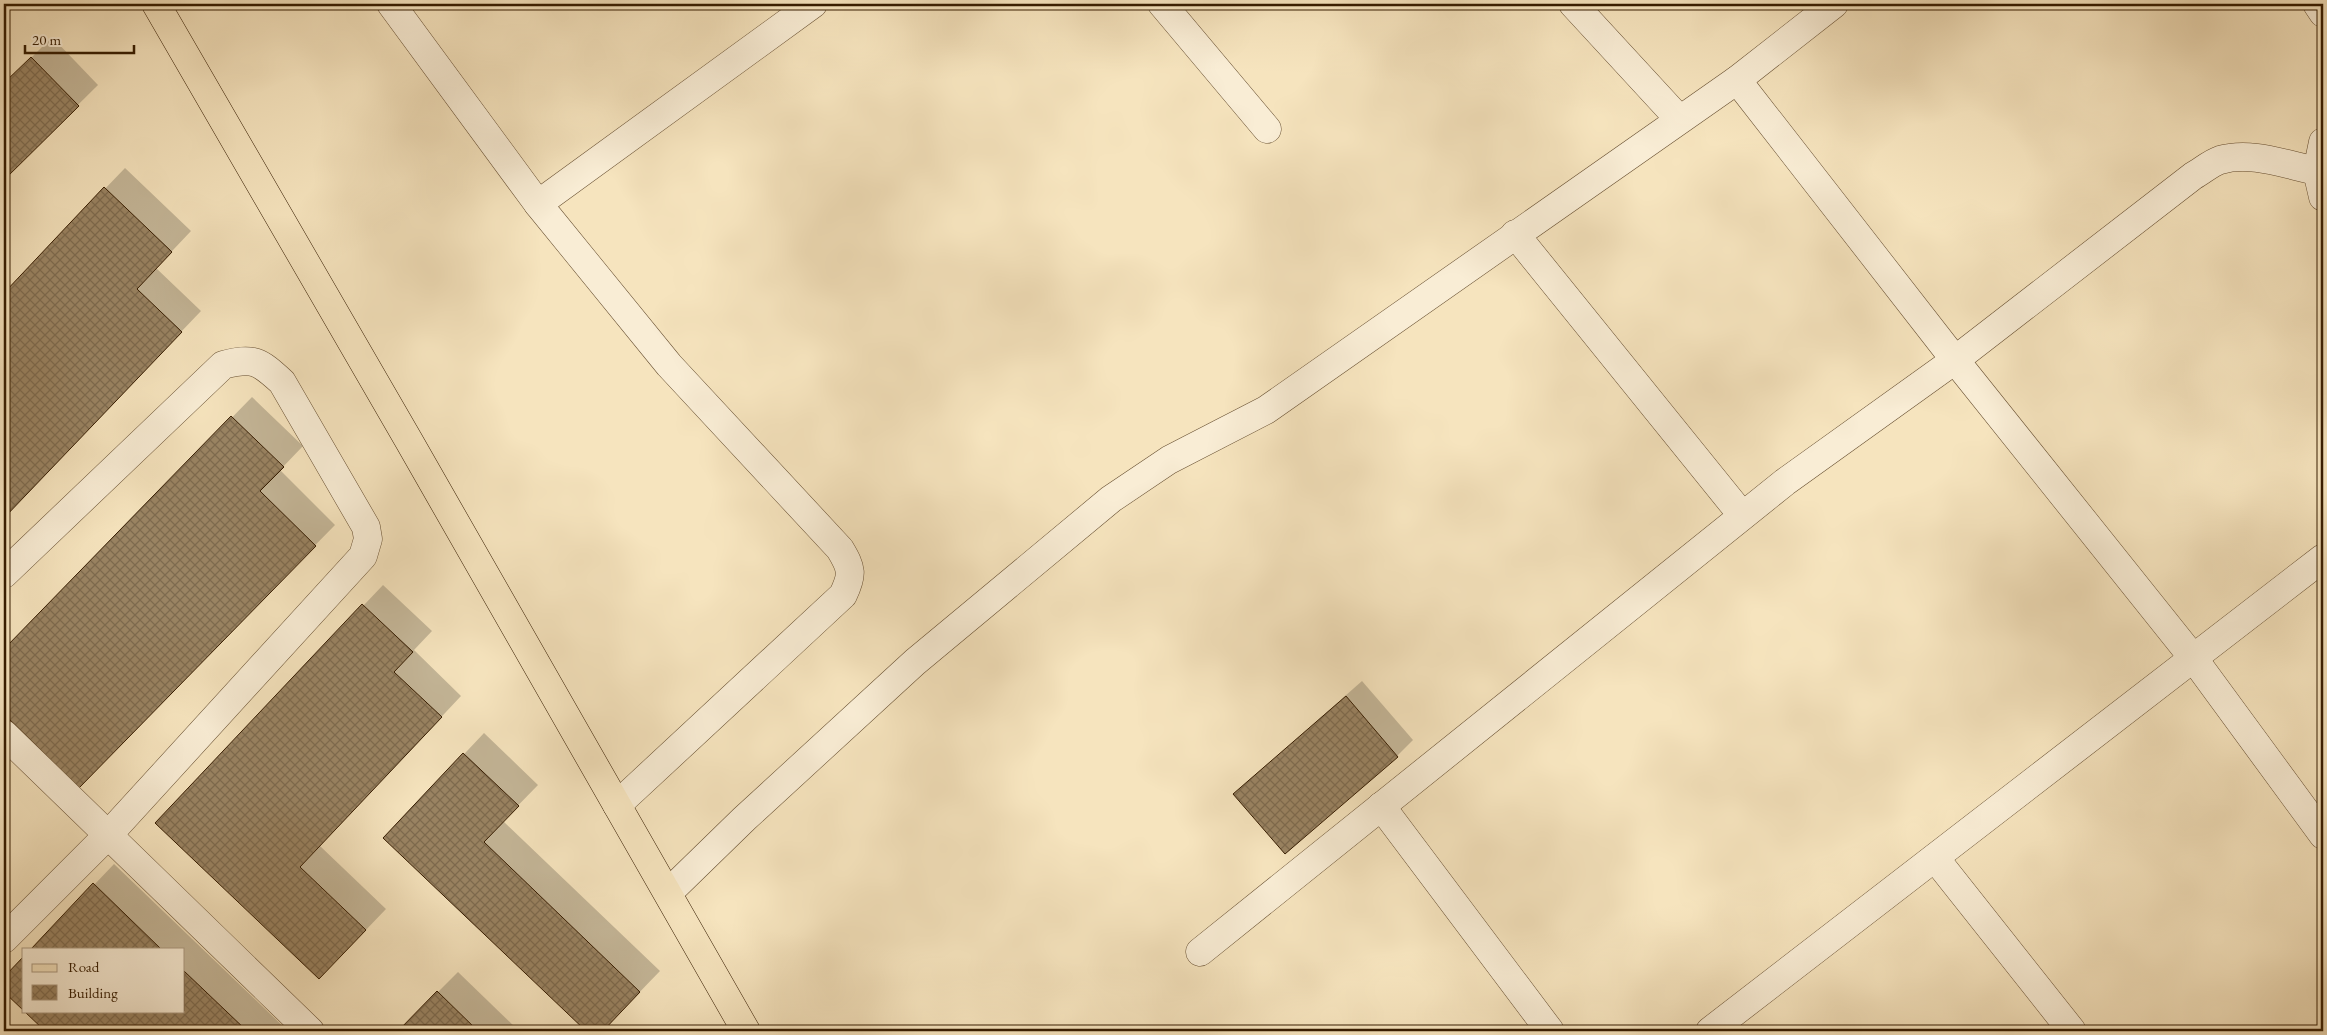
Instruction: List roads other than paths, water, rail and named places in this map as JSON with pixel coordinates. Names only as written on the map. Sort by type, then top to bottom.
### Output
[{"type":"main road","points":[[156,4],[409,441],[746,1031]]},
{"type":"street","points":[[390,4],[538,204],[668,366],[840,549],[850,565],[850,580],[843,595],[617,805]]},
{"type":"street","points":[[538,204],[813,4]]},
{"type":"street","points":[[1162,4],[1267,129]]},
{"type":"street","points":[[1574,4],[1679,119]]},
{"type":"street","points":[[668,893],[744,819],[916,662],[1111,499],[1169,460],[1266,410],[1737,80],[1834,4]]},
{"type":"street","points":[[2316,4],[2323,13]]},
{"type":"street","points":[[1737,80],[1955,360],[2194,659],[2323,835]]},
{"type":"street","points":[[1200,952],[1742,515],[1955,360],[2193,176],[2219,160],[2234,157],[2252,158],[2321,180],[2323,142]]},
{"type":"street","points":[[1515,234],[1742,515]]},
{"type":"street","points":[[4,574],[223,365],[244,359],[263,364],[282,382],[366,527],[368,539],[363,556],[109,834],[4,939]]},
{"type":"street","points":[[1710,1031],[2323,558]]},
{"type":"street","points":[[4,734],[310,1031]]},
{"type":"street","points":[[1381,806],[1550,1031]]},
{"type":"street","points":[[1935,858],[2072,1031]]}]
